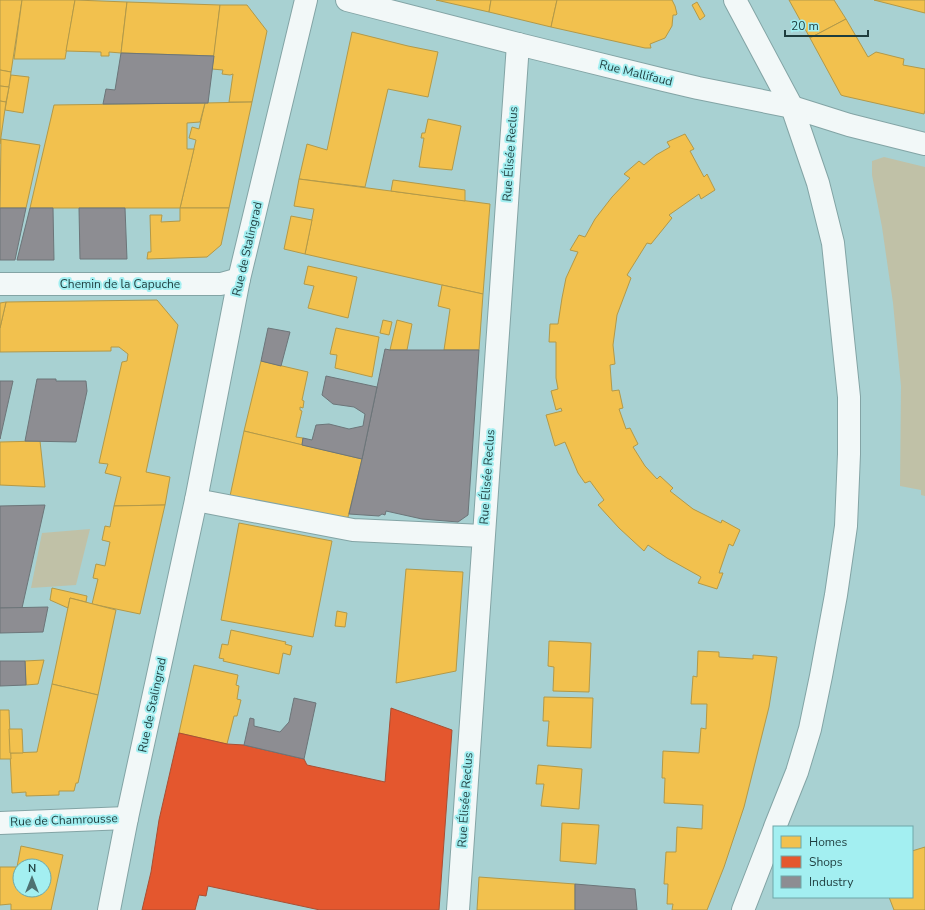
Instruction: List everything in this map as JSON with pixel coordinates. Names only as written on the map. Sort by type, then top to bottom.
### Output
[{"type":"street","name":"Rue de Stalingrad","points":[[109,910],[127,818],[196,500],[239,279],[306,0]]},
{"type":"street","name":"Rue Mallifaud","points":[[347,0],[698,88],[792,107],[849,125],[925,144]]},
{"type":"street","points":[[735,0],[792,107],[818,183],[833,243],[849,397],[850,454],[846,526],[836,595],[810,729],[797,772],[775,826]]},
{"type":"street","name":"Rue Élisée Reclus","points":[[458,910],[518,44]]},
{"type":"street","name":"Chemin de la Capuche","points":[[0,284],[220,284],[239,279]]},
{"type":"street","points":[[196,500],[353,530],[483,536]]},
{"type":"street","name":"Rue de Chamrousse","points":[[0,823],[127,818]]},
{"type":"street","points":[[743,910],[773,833]]},
{"type":"green space","points":[[884,157],[925,167],[925,496],[921,495],[921,490],[900,486],[901,386],[893,303],[882,227],[872,175],[872,161]]},
{"type":"green space","points":[[90,529],[76,585],[31,588],[42,533]]},
{"type":"building: Homes","points":[[0,0],[22,0],[11,72],[0,70]]},
{"type":"building: Homes","points":[[22,0],[75,0],[65,59],[14,59]]},
{"type":"building: Homes","points":[[75,0],[127,2],[121,53],[109,52],[109,56],[101,56],[101,52],[66,51]]},
{"type":"building: Homes","points":[[436,0],[491,0],[489,12]]},
{"type":"building: Homes","points":[[491,0],[557,0],[551,27],[489,12]]},
{"type":"building: Homes","points":[[557,0],[672,0],[677,14],[673,15],[672,26],[665,38],[650,44],[651,48],[645,48],[551,27]]},
{"type":"building: Homes","points":[[789,0],[834,0],[846,19],[810,38]]},
{"type":"building: Homes","points":[[874,0],[925,0],[925,13]]},
{"type":"building: Homes","points":[[127,2],[220,5],[214,56],[121,53]]},
{"type":"building: Homes","points":[[697,2],[705,16],[700,20],[692,5]]},
{"type":"building: Homes","points":[[220,5],[247,5],[267,31],[252,102],[229,102],[233,74],[222,74],[223,70],[212,69]]},
{"type":"building: Homes","points":[[846,19],[868,57],[876,52],[904,59],[903,65],[925,69],[924,114],[841,95],[810,38]]},
{"type":"building: Homes","points":[[352,32],[438,52],[428,97],[388,89],[365,187],[299,179],[307,144],[327,150]]},
{"type":"building: Homes","points":[[0,70],[11,72],[9,87],[0,86]]},
{"type":"building: Homes","points":[[11,75],[29,77],[23,113],[5,110]]},
{"type":"building: Homes","points":[[0,86],[9,87],[6,102],[0,101]]},
{"type":"building: Homes","points":[[0,101],[6,102],[0,144]]},
{"type":"building: Homes","points":[[252,102],[229,208],[180,208],[196,140],[189,138],[192,127],[199,129],[205,103]]},
{"type":"building: Homes","points":[[205,103],[200,122],[187,123],[187,149],[194,149],[180,208],[30,208],[54,105]]},
{"type":"building: Homes","points":[[428,119],[461,126],[452,170],[419,167],[424,138],[421,138],[422,133],[425,133]]},
{"type":"building: Homes","points":[[685,134],[694,149],[690,151],[704,177],[707,174],[715,190],[701,199],[699,194],[669,215],[672,218],[651,244],[647,243],[627,275],[631,278],[617,315],[613,345],[615,364],[610,365],[612,391],[619,390],[623,408],[619,409],[626,429],[630,428],[638,444],[633,447],[645,466],[657,479],[660,476],[673,488],[670,491],[693,509],[721,523],[722,520],[740,530],[733,546],[729,544],[719,573],[723,573],[717,589],[698,583],[701,577],[667,558],[648,545],[644,551],[619,528],[598,505],[604,500],[590,481],[585,483],[578,473],[565,442],[555,446],[546,415],[562,411],[561,408],[556,410],[551,391],[558,389],[556,378],[556,342],[549,342],[550,324],[558,324],[566,278],[578,252],[570,250],[579,235],[585,237],[595,219],[612,197],[630,178],[624,174],[639,161],[644,165],[656,155],[670,147],[667,142]]},
{"type":"building: Homes","points":[[1,139],[40,145],[26,208],[0,208]]},
{"type":"building: Homes","points":[[299,179],[490,204],[483,294],[305,254],[314,209],[294,206]]},
{"type":"building: Homes","points":[[393,180],[465,190],[465,201],[391,191]]},
{"type":"building: Homes","points":[[180,208],[229,208],[221,245],[207,257],[147,259],[148,252],[151,252],[150,215],[162,215],[161,222],[180,221]]},
{"type":"building: Homes","points":[[291,216],[312,220],[305,254],[284,249]]},
{"type":"building: Homes","points":[[308,266],[357,277],[348,318],[308,308],[314,286],[304,284]]},
{"type":"building: Homes","points":[[442,285],[483,294],[479,350],[444,350],[450,309],[438,306]]},
{"type":"building: Homes","points":[[157,300],[178,325],[146,472],[170,477],[165,505],[114,506],[121,477],[105,473],[108,464],[99,463],[122,362],[127,361],[128,354],[119,347],[111,347],[111,351],[0,352],[0,328],[6,302]]},
{"type":"building: Homes","points":[[6,302],[0,328],[0,303]]},
{"type":"building: Homes","points":[[383,320],[392,322],[389,335],[380,333]]},
{"type":"building: Homes","points":[[397,320],[412,324],[407,350],[390,350]]},
{"type":"building: Homes","points":[[336,328],[379,337],[372,377],[335,368],[337,355],[330,354]]},
{"type":"building: Homes","points":[[261,361],[308,372],[302,400],[304,401],[303,408],[300,407],[300,410],[302,411],[296,437],[303,438],[302,445],[244,431]]},
{"type":"building: Homes","points":[[244,431],[362,459],[347,521],[230,496]]},
{"type":"building: Homes","points":[[40,441],[45,487],[0,485],[0,442]]},
{"type":"building: Homes","points":[[165,505],[140,614],[92,604],[98,579],[93,578],[96,564],[105,566],[110,542],[102,540],[105,526],[110,527],[114,506]]},
{"type":"building: Homes","points":[[239,523],[332,541],[313,637],[221,620]]},
{"type":"building: Homes","points":[[406,569],[463,572],[456,671],[396,683]]},
{"type":"building: Homes","points":[[52,588],[87,596],[86,602],[70,598],[68,608],[50,600]]},
{"type":"building: Homes","points":[[70,598],[116,610],[98,695],[52,684]]},
{"type":"building: Homes","points":[[337,611],[347,613],[345,627],[335,626]]},
{"type":"building: Homes","points":[[231,630],[286,642],[285,644],[292,646],[290,655],[283,653],[279,674],[223,661],[224,659],[219,658],[222,644],[228,645]]},
{"type":"building: Homes","points":[[549,641],[591,643],[589,692],[553,691],[554,667],[548,666]]},
{"type":"building: Homes","points":[[698,651],[719,652],[719,657],[753,659],[753,655],[777,657],[769,707],[744,807],[724,867],[707,910],[672,910],[673,904],[667,904],[668,884],[664,884],[666,852],[676,852],[677,827],[702,829],[703,805],[664,803],[665,778],[662,778],[663,751],[699,753],[701,728],[706,729],[707,704],[691,704],[693,676],[697,677]]},
{"type":"building: Homes","points":[[44,660],[38,684],[26,685],[25,661]]},
{"type":"building: Homes","points":[[194,665],[238,675],[236,685],[239,686],[237,699],[241,700],[237,716],[234,716],[227,744],[179,733]]},
{"type":"building: Homes","points":[[52,684],[98,695],[78,783],[76,783],[74,791],[59,791],[59,795],[26,796],[26,792],[12,793],[10,753],[37,752]]},
{"type":"building: Homes","points":[[544,697],[593,698],[591,748],[547,746],[549,721],[543,721]]},
{"type":"building: Homes","points":[[0,710],[9,710],[11,759],[0,759]]},
{"type":"building: Homes","points":[[9,729],[22,729],[23,753],[10,753]]},
{"type":"building: Homes","points":[[538,765],[582,769],[579,809],[541,806],[544,784],[536,784]]},
{"type":"building: Homes","points":[[562,823],[599,825],[596,864],[560,861]]},
{"type":"building: Homes","points":[[21,846],[63,855],[51,910],[11,910],[11,904],[0,905],[0,867],[12,867],[12,898],[52,898],[52,858],[19,858]]},
{"type":"building: Homes","points":[[925,847],[925,910],[894,910],[889,898],[913,898],[913,851]]},
{"type":"building: Homes","points":[[479,877],[575,884],[575,910],[477,910]]},
{"type":"building: Shops","points":[[391,708],[452,730],[439,910],[320,910],[208,886],[206,896],[199,895],[195,910],[142,910],[151,872],[159,820],[179,733],[227,744],[244,745],[304,759],[307,765],[385,782]]},
{"type":"building: Industry","points":[[121,53],[214,56],[208,103],[103,104],[106,89],[115,90]]},
{"type":"building: Industry","points":[[0,208],[26,208],[15,260],[0,260]]},
{"type":"building: Industry","points":[[30,208],[53,208],[54,260],[17,260]]},
{"type":"building: Industry","points":[[79,208],[125,208],[127,259],[80,259]]},
{"type":"building: Industry","points":[[268,328],[290,332],[281,366],[261,361]]},
{"type":"building: Industry","points":[[385,349],[479,350],[468,515],[458,522],[422,519],[386,511],[385,515],[382,514],[379,516],[349,514]]},
{"type":"building: Industry","points":[[326,376],[377,387],[362,459],[302,445],[303,438],[312,440],[316,425],[329,424],[349,429],[363,426],[365,414],[354,407],[333,404],[322,395]]},
{"type":"building: Industry","points":[[37,379],[56,379],[56,381],[86,381],[87,391],[76,442],[25,441]]},
{"type":"building: Industry","points":[[0,381],[13,381],[0,439]]},
{"type":"building: Industry","points":[[45,505],[22,608],[0,608],[0,506]]},
{"type":"building: Industry","points":[[48,607],[43,632],[0,633],[0,608]]},
{"type":"building: Industry","points":[[0,661],[25,661],[26,685],[0,686]]},
{"type":"building: Industry","points":[[294,698],[316,703],[304,759],[244,745],[250,718],[254,719],[254,726],[280,732],[289,722]]},
{"type":"building: Industry","points":[[575,884],[635,889],[637,910],[575,910]]}]
